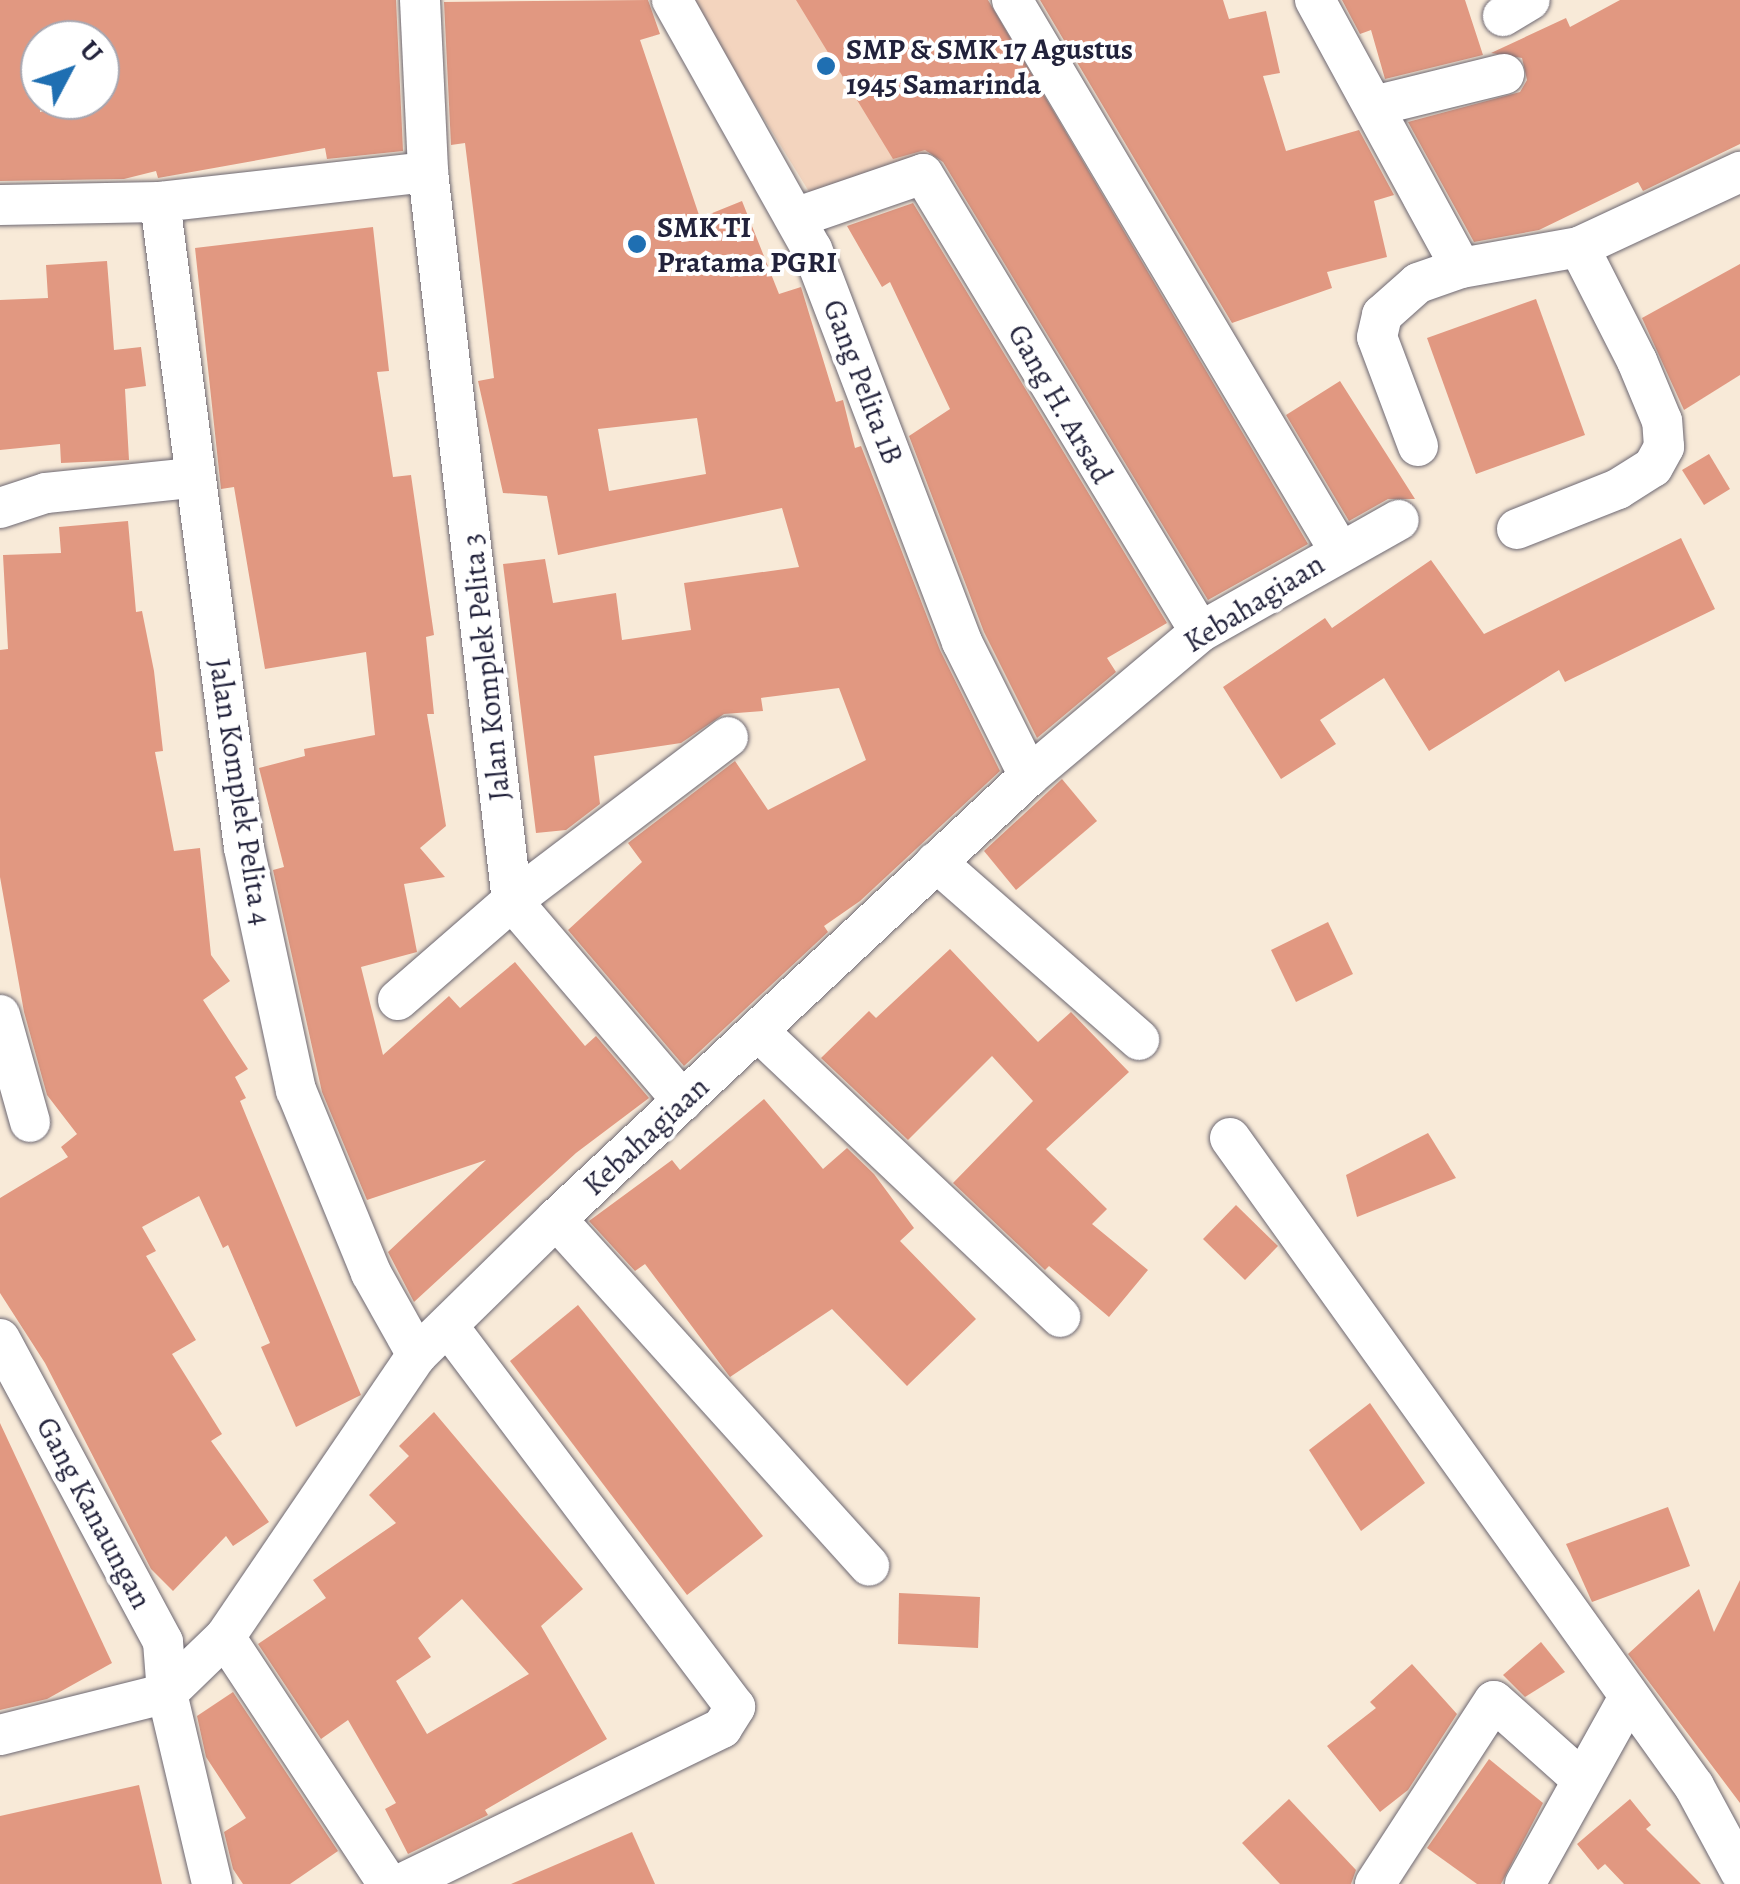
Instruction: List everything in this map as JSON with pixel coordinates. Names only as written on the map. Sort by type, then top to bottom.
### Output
[{"type":"street","name":"Jalan Komplek Pelita 3","points":[[420,0],[428,172],[512,901]]},
{"type":"street","name":"Gang Pelita 1B","points":[[672,0],[795,218],[962,642],[1029,776]]},
{"type":"street","points":[[1012,0],[1251,392],[1340,550]]},
{"type":"street","points":[[1315,0],[1461,268]]},
{"type":"street","points":[[1374,106],[1504,74]]},
{"type":"street","points":[[0,205],[160,202],[428,172]]},
{"type":"street","points":[[1418,446],[1377,336],[1382,315],[1418,284],[1461,268],[1579,247],[1740,172]]},
{"type":"street","name":"Gang H. Arsad","points":[[795,218],[923,174],[1200,632]]},
{"type":"street","name":"Jalan Komplek Pelita 4","points":[[160,202],[192,478],[244,848],[296,1090],[371,1273],[417,1355]]},
{"type":"street","points":[[1518,528],[1618,489],[1653,467],[1664,447],[1662,421],[1637,361],[1579,247]]},
{"type":"street","points":[[0,508],[46,493],[192,478]]},
{"type":"street","name":"Kebahagiaan","points":[[0,1735],[166,1692],[224,1637],[417,1355],[556,1219],[1029,776],[1200,632],[1399,520]]},
{"type":"street","points":[[398,1000],[512,901],[728,737]]},
{"type":"street","points":[[936,862],[1140,1040]]},
{"type":"street","points":[[512,901],[683,1101]]},
{"type":"street","points":[[0,1014],[30,1122]]},
{"type":"street","points":[[758,1030],[1060,1317]]},
{"type":"street","points":[[1230,1138],[1627,1701],[1694,1786],[1740,1871]]},
{"type":"street","points":[[556,1219],[870,1566]]},
{"type":"street","points":[[401,1884],[722,1728],[735,1706],[448,1326]]},
{"type":"street","name":"Gang Kanaungan","points":[[0,1340],[162,1642],[166,1692],[212,1884]]},
{"type":"street","points":[[224,1637],[388,1884]]},
{"type":"street","points":[[1375,1884],[1494,1700],[1580,1778]]},
{"type":"street","points":[[1525,1884],[1580,1778],[1627,1701]]},
{"type":"shaded area","name":"SMP & SMK 17 Agustus 1945 Samarinda","points":[[691,0],[878,0],[960,133],[824,216]]},
{"type":"building","points":[[0,0],[396,0],[403,151],[327,159],[325,148],[158,178],[156,171],[124,179],[0,181]]},
{"type":"building","points":[[648,0],[660,34],[640,40],[700,218],[742,201],[779,294],[801,287],[836,402],[843,400],[855,448],[861,446],[940,650],[1000,771],[860,901],[824,926],[828,932],[684,1066],[568,930],[642,862],[628,843],[735,761],[768,810],[866,760],[839,688],[761,698],[763,711],[724,714],[681,743],[594,756],[600,804],[566,830],[536,833],[503,564],[545,559],[553,603],[616,593],[622,640],[691,630],[684,583],[799,567],[782,508],[558,555],[547,496],[503,493],[478,381],[494,378],[465,143],[451,145],[444,2]],"holes":[[[697,418],[706,474],[609,491],[598,429]]]},
{"type":"building","points":[[796,0],[988,0],[1308,544],[1208,600],[943,162],[925,150],[893,159]]},
{"type":"building","points":[[1040,0],[1223,0],[1229,19],[1266,11],[1280,73],[1263,76],[1286,151],[1359,130],[1394,195],[1374,201],[1387,257],[1327,272],[1332,288],[1232,323]]},
{"type":"building","points":[[1342,0],[1465,0],[1483,55],[1385,79],[1371,30],[1360,34]]},
{"type":"building","points":[[1620,0],[1740,0],[1740,144],[1643,191],[1638,182],[1539,230],[1474,242],[1408,122],[1520,92],[1527,80],[1522,58],[1491,53],[1566,18],[1570,27]]},
{"type":"building","points":[[913,203],[1167,623],[1107,658],[1116,672],[1037,738],[984,632],[909,436],[950,409],[890,282],[882,287],[847,226]]},
{"type":"building","points":[[373,227],[389,371],[377,372],[393,477],[411,475],[434,635],[426,637],[434,714],[427,714],[446,826],[420,848],[445,877],[404,884],[417,952],[361,967],[383,1055],[449,996],[460,1008],[515,962],[585,1046],[596,1036],[649,1098],[576,1153],[414,1302],[388,1252],[486,1160],[367,1200],[322,1092],[273,870],[284,867],[259,768],[305,756],[304,749],[375,735],[366,652],[265,669],[234,487],[221,489],[195,248]]},
{"type":"building","points":[[107,261],[114,350],[141,347],[146,386],[125,389],[129,460],[61,463],[60,444],[0,450],[0,300],[48,298],[46,265]]},
{"type":"building","points":[[1740,264],[1740,375],[1684,410],[1642,318]]},
{"type":"building","points":[[1536,299],[1585,435],[1476,474],[1427,338]]},
{"type":"building","points":[[1340,381],[1415,499],[1388,499],[1349,521],[1286,415]]},
{"type":"building","points":[[1709,454],[1730,489],[1704,505],[1682,470]]},
{"type":"building","points":[[128,521],[136,612],[142,611],[154,671],[163,751],[155,752],[174,851],[200,848],[211,955],[230,981],[203,1000],[248,1069],[235,1077],[246,1098],[240,1101],[361,1395],[296,1427],[261,1347],[270,1343],[228,1245],[223,1248],[199,1196],[142,1227],[156,1251],[146,1256],[196,1340],[172,1354],[222,1434],[211,1441],[269,1522],[233,1546],[226,1536],[173,1591],[151,1569],[45,1363],[0,1293],[0,1198],[68,1157],[61,1147],[77,1134],[47,1095],[24,1012],[0,877],[0,650],[8,649],[3,555],[61,553],[59,527]]},
{"type":"building","points":[[1681,538],[1715,609],[1565,682],[1559,670],[1429,751],[1384,678],[1320,720],[1336,744],[1281,779],[1223,687],[1325,618],[1332,628],[1431,560],[1484,634]]},
{"type":"building","points":[[1062,779],[1097,821],[1016,890],[984,851]]},
{"type":"building","points":[[1328,922],[1353,974],[1296,1002],[1271,950]]},
{"type":"building","points":[[950,949],[1038,1042],[1071,1012],[1129,1072],[1046,1149],[1107,1209],[1092,1224],[1148,1270],[1109,1317],[1049,1266],[1045,1270],[953,1183],[1033,1101],[992,1056],[908,1140],[821,1058],[869,1011],[876,1018]]},
{"type":"building","points":[[764,1099],[823,1169],[847,1148],[874,1174],[914,1228],[900,1241],[976,1319],[907,1386],[832,1309],[730,1377],[645,1264],[635,1271],[589,1221],[672,1160],[680,1170]]},
{"type":"building","points":[[1428,1133],[1456,1178],[1357,1217],[1346,1175]]},
{"type":"building","points":[[1236,1205],[1278,1246],[1245,1280],[1203,1239]]},
{"type":"building","points":[[578,1305],[763,1536],[687,1595],[510,1361]]},
{"type":"building","points":[[1370,1403],[1425,1483],[1361,1531],[1309,1450]]},
{"type":"building","points":[[434,1412],[583,1589],[541,1626],[607,1739],[485,1810],[488,1815],[408,1854],[385,1809],[396,1803],[348,1720],[321,1739],[258,1644],[326,1598],[313,1580],[396,1523],[369,1495],[409,1456],[399,1446]],"holes":[[[462,1599],[529,1674],[427,1734],[396,1681],[431,1657],[418,1638]]]},
{"type":"building","points":[[0,1423],[112,1663],[47,1699],[0,1710]]},
{"type":"building","points":[[1668,1507],[1690,1566],[1592,1602],[1566,1544]]},
{"type":"building","points":[[1740,1580],[1740,1803],[1628,1654],[1699,1589],[1714,1632]]},
{"type":"building","points":[[899,1593],[980,1597],[978,1648],[898,1644]]},
{"type":"building","points":[[1541,1642],[1565,1672],[1525,1697],[1503,1675]]},
{"type":"building","points":[[1412,1664],[1457,1714],[1408,1790],[1380,1812],[1327,1746],[1376,1708],[1370,1702]]},
{"type":"building","points":[[233,1692],[338,1851],[290,1884],[243,1884],[233,1869],[224,1832],[246,1818],[206,1757],[197,1716]]},
{"type":"building","points":[[1489,1759],[1543,1803],[1501,1884],[1477,1884],[1427,1848]]},
{"type":"building","points":[[139,1785],[162,1884],[0,1884],[0,1816]]},
{"type":"building","points":[[1289,1799],[1356,1870],[1351,1884],[1280,1884],[1242,1843]]},
{"type":"building","points":[[1630,1799],[1651,1825],[1646,1829],[1701,1884],[1624,1884],[1605,1864],[1598,1870],[1577,1844]]},
{"type":"building","points":[[632,1832],[655,1884],[511,1884]]},
{"type":"place","name":"SMP & SMK 17 Agustus 1945 Samarinda","points":[[826,66]]},
{"type":"place","name":"SMK TI Pratama PGRI","points":[[637,244]]}]
